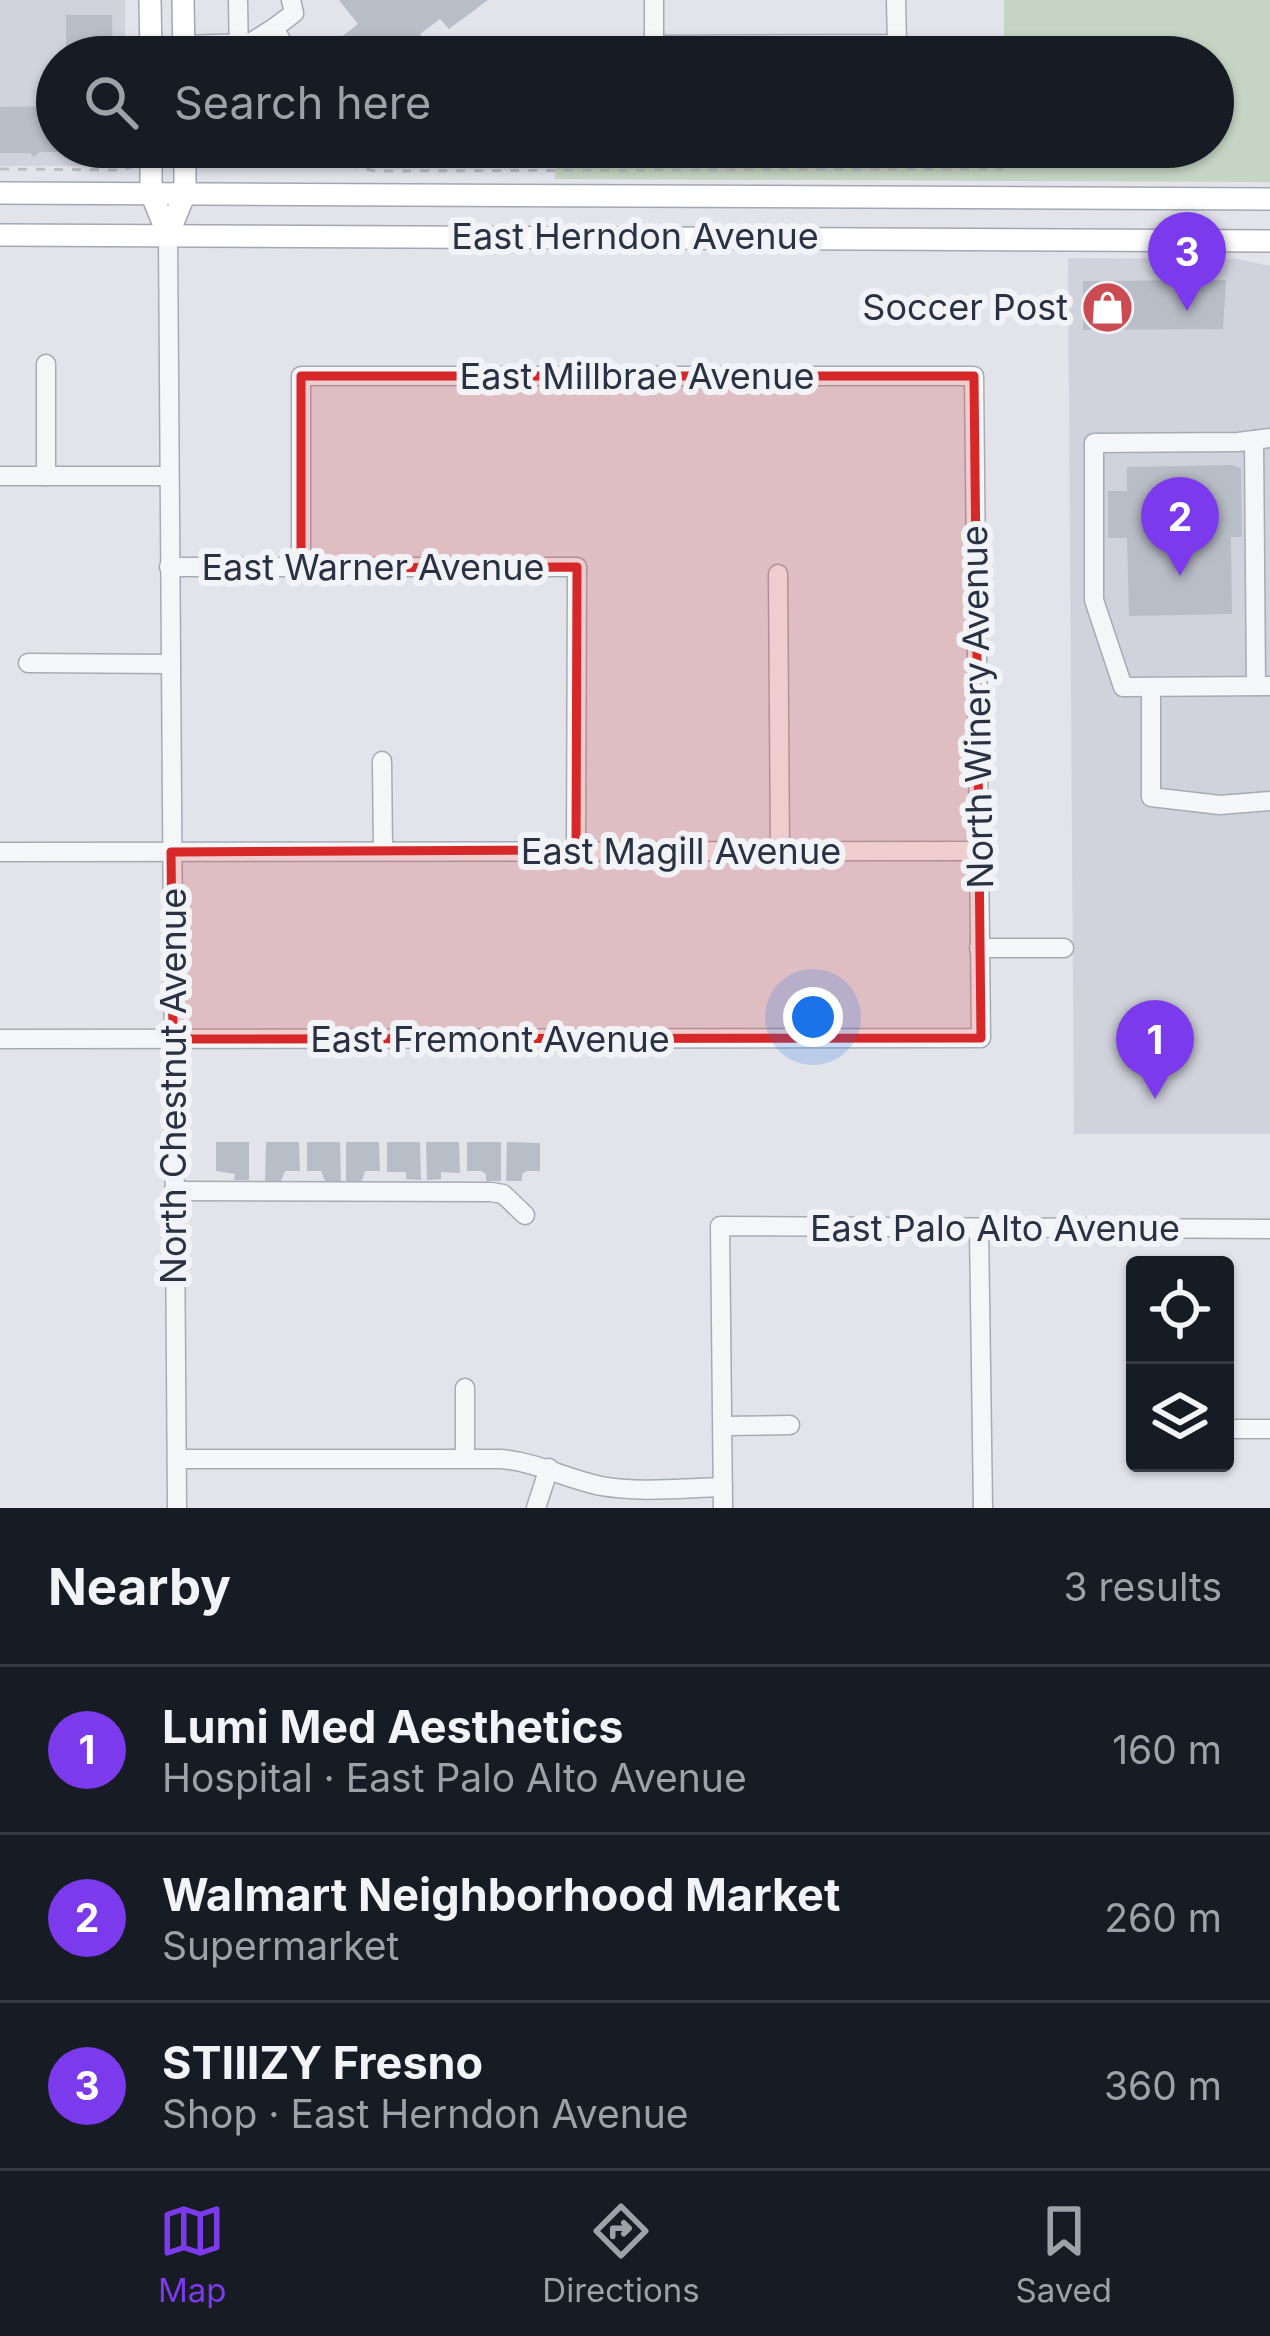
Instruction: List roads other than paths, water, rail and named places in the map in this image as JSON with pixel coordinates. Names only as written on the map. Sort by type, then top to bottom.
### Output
[{"type":"main road","points":[[150,0],[151,36]]},
{"type":"main road","points":[[183,0],[184,36]]},
{"type":"main road","name":"North Chestnut Avenue","points":[[152,168],[152,193],[168,235]]},
{"type":"main road","name":"North Chestnut Avenue","points":[[168,235],[185,193],[184,168]]},
{"type":"main road","name":"East Herndon Avenue","points":[[0,194],[1270,199]]},
{"type":"main road","name":"East Herndon Avenue","points":[[0,235],[1270,241]]},
{"type":"street","points":[[238,0],[239,36]]},
{"type":"street","points":[[261,36],[294,13],[291,0]]},
{"type":"street","points":[[654,0],[654,36]]},
{"type":"street","points":[[896,0],[896,36]]},
{"type":"street","points":[[274,28],[279,36]]},
{"type":"street","name":"North Chestnut Avenue","points":[[168,235],[177,1508]]},
{"type":"street","points":[[46,364],[46,476]]},
{"type":"street","name":"East Millbrae Avenue","points":[[301,568],[301,376],[974,376]]},
{"type":"street","name":"North Winery Avenue","points":[[974,376],[981,1039]]},
{"type":"street","points":[[1262,439],[1263,686],[1123,687],[1094,599],[1094,443],[1262,439]]},
{"type":"street","points":[[0,476],[168,476]]},
{"type":"street","name":"East Warner Avenue","points":[[170,567],[577,567],[576,850]]},
{"type":"street","points":[[778,574],[780,851]]},
{"type":"street","points":[[28,663],[170,664]]},
{"type":"street","points":[[1151,687],[1151,797],[1220,805],[1270,801]]},
{"type":"street","points":[[382,761],[383,851]]},
{"type":"street","name":"East Magill Avenue","points":[[0,852],[978,851]]},
{"type":"street","points":[[980,948],[1064,948]]},
{"type":"street","name":"East Fremont Avenue","points":[[0,1039],[981,1039]]},
{"type":"street","points":[[174,1191],[490,1192],[503,1194],[525,1215]]},
{"type":"street","name":"East Palo Alto Avenue","points":[[723,1426],[720,1226],[1270,1229]]},
{"type":"street","points":[[979,1228],[983,1508]]},
{"type":"street","points":[[465,1388],[466,1458]]},
{"type":"street","points":[[724,1508],[723,1426],[790,1425]]},
{"type":"street","points":[[1234,1429],[1270,1429]]},
{"type":"street","points":[[177,1459],[516,1460],[622,1489],[723,1487]]},
{"type":"street","points":[[536,1508],[549,1468]]},
{"type":"place","name":"Soccer Post","points":[[1107,307]]},
{"type":"place","name":"STIIIZY Fresno","points":[[1187,311]]},
{"type":"place","name":"Walmart Neighborhood Market","points":[[1180,576]]},
{"type":"place","name":"Lumi Med Aesthetics","points":[[1155,1099]]}]
